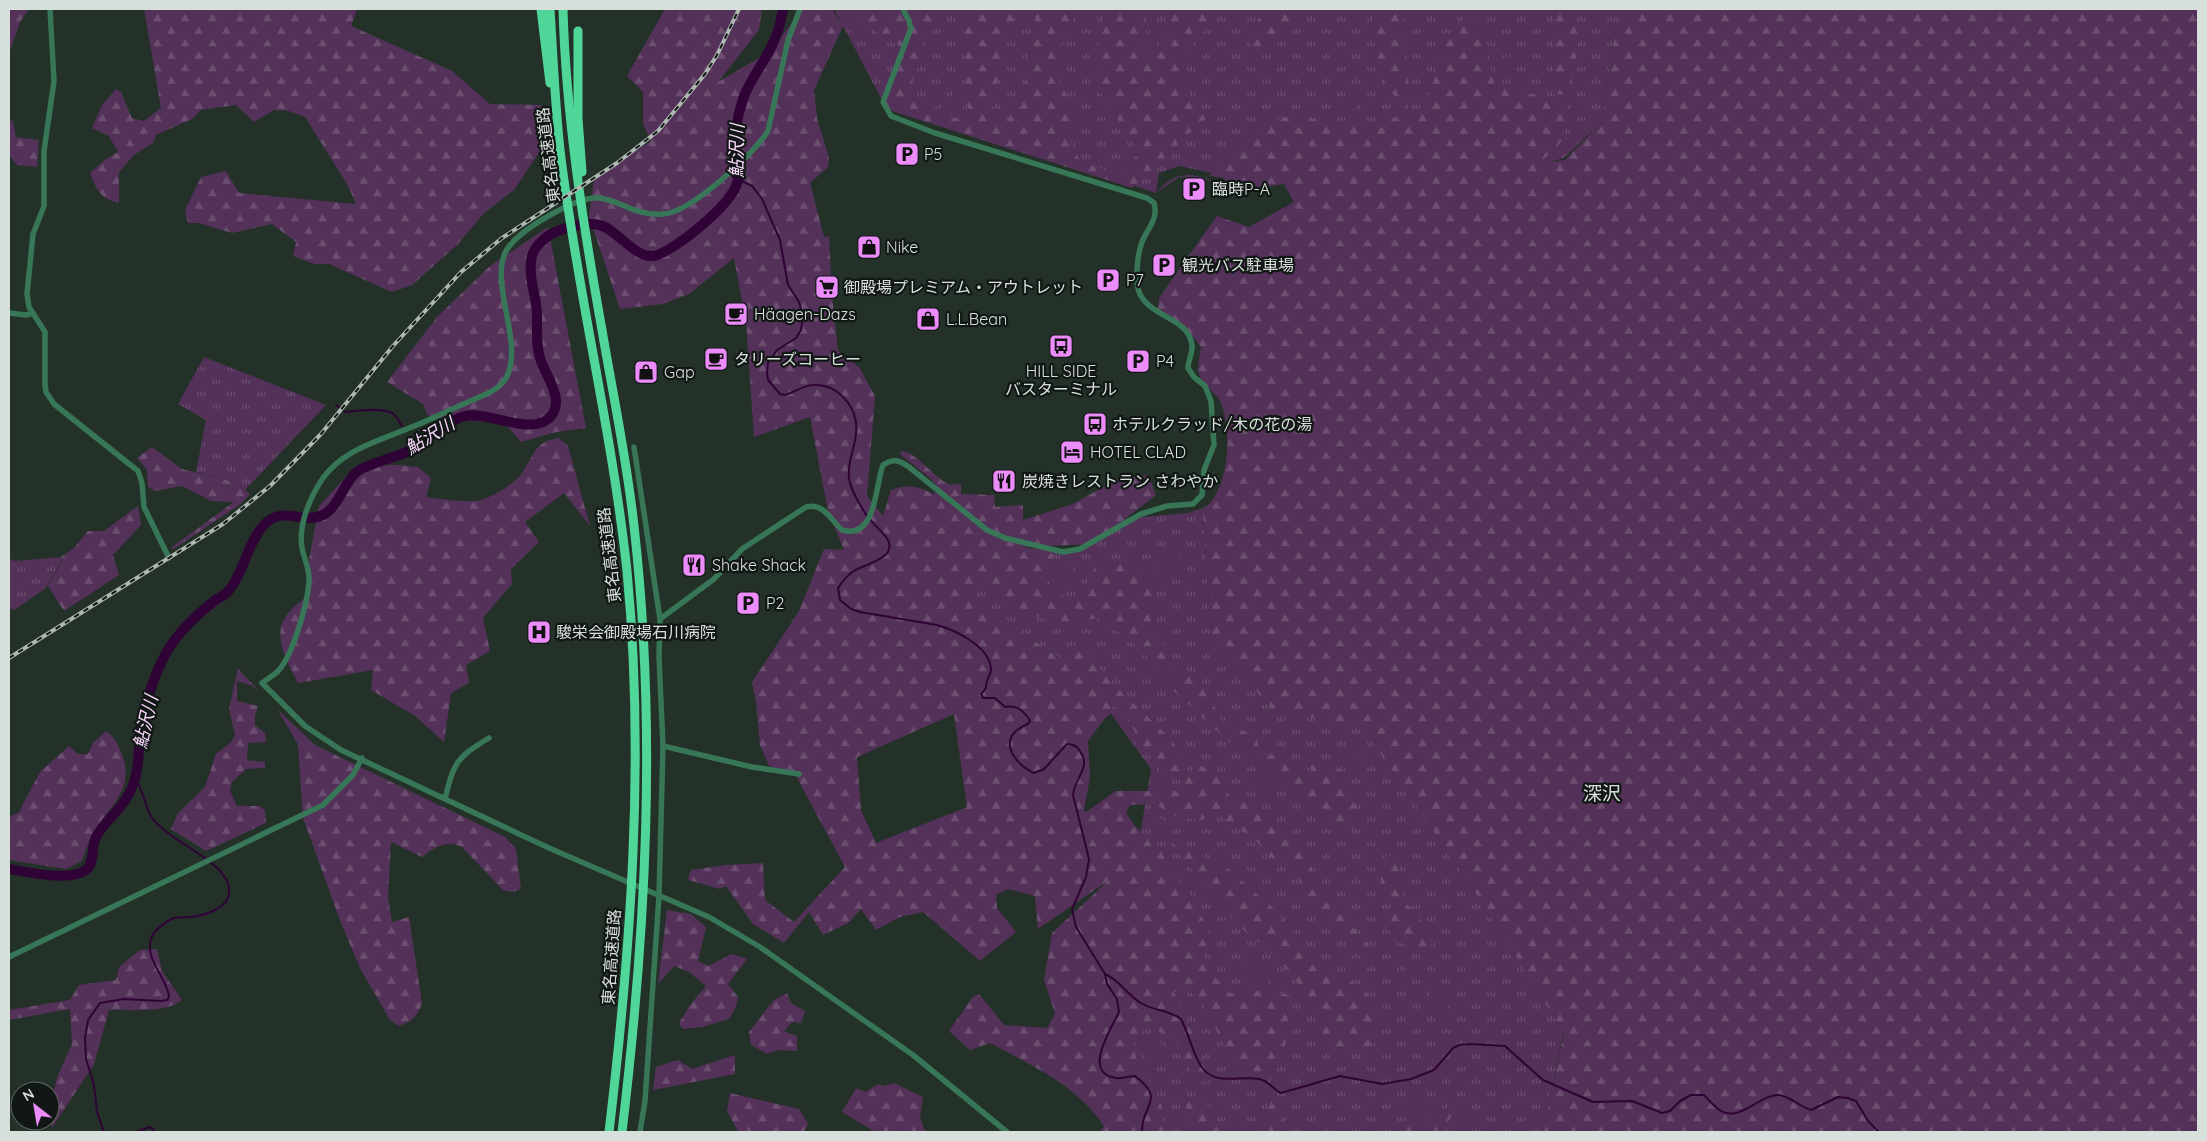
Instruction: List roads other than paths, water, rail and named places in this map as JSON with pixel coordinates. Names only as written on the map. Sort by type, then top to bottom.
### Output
[{"type":"highway","points":[[541,9],[546,63],[559,132]]},
{"type":"highway","name":"東名高速道路","points":[[550,9],[561,152],[577,260],[608,440],[628,580],[634,675],[635,749],[631,875],[622,1015],[609,1132]]},
{"type":"highway","name":"東名高速道路","points":[[563,9],[590,262],[634,522],[643,616],[648,750],[644,897],[635,1014],[622,1132]]},
{"type":"highway","points":[[577,150],[578,31]]},
{"type":"street","points":[[50,9],[53,92],[45,136],[44,206],[33,234],[30,250],[28,302],[45,332],[44,380],[46,392],[54,404],[138,471],[142,483],[144,507],[170,558]]},
{"type":"street","points":[[800,9],[788,40],[768,131],[761,143],[746,159],[716,184],[681,208],[667,214],[642,214],[608,200],[597,198],[585,199],[541,221],[521,236],[510,245],[502,264],[501,277],[511,351],[510,367],[504,382],[492,391],[430,420],[364,445],[340,459],[324,476],[311,497],[302,530],[301,539],[309,576],[309,594],[286,660],[278,671],[262,683],[305,726],[320,738],[341,750],[362,758],[549,848],[709,917],[760,947],[913,1054],[1007,1132]]},
{"type":"street","points":[[660,619],[714,579],[742,549],[806,507],[815,506],[822,509],[837,526],[847,532],[859,528],[875,504],[883,465],[893,460],[898,460],[987,530],[1006,538],[1063,552],[1074,552],[1116,530],[1141,514],[1166,506],[1197,502],[1202,495],[1204,470],[1214,445],[1209,393],[1188,368],[1193,348],[1191,339],[1180,326],[1148,305],[1138,289],[1139,252],[1155,217],[1154,204],[1147,198],[935,133],[891,116],[883,102],[911,28],[902,9]]},
{"type":"street","points":[[9,313],[26,315],[33,313]]},
{"type":"street","points":[[634,448],[660,619],[659,658],[664,746],[659,896],[645,1100],[640,1132]]},
{"type":"street","points":[[446,799],[451,774],[458,759],[489,738]]},
{"type":"street","points":[[664,746],[752,767],[799,774]]},
{"type":"street","points":[[9,956],[323,805],[353,775],[362,758]]},
{"type":"waterway","name":"鮎沢川","points":[[9,869],[59,876],[79,874],[89,867],[96,837],[126,799],[133,785],[137,771],[141,729],[147,703],[158,669],[166,653],[191,621],[230,589],[258,533],[270,520],[285,515],[308,518],[323,515],[334,506],[349,481],[358,471],[411,450],[457,418],[474,415],[530,425],[548,419],[556,406],[556,398],[541,361],[538,347],[537,311],[531,273],[531,258],[535,249],[542,240],[555,232],[574,226],[592,224],[605,227],[632,248],[646,255],[653,256],[674,246],[714,214],[733,192],[737,183],[738,176],[734,148],[739,113],[746,91],[773,44],[783,9]]},
{"type":"waterway","points":[[738,179],[752,186],[762,199],[780,240],[788,285],[799,302],[803,317],[801,330],[796,338],[777,350],[768,363],[768,380],[780,394],[785,395],[803,387],[814,385],[832,389],[846,400],[851,407],[856,424],[849,466],[849,478],[854,493],[867,516]]},
{"type":"waterway","points":[[336,405],[345,412],[387,411],[392,413],[402,426]]},
{"type":"waterway","points":[[410,437],[418,446]]},
{"type":"waterway","points":[[870,519],[888,540],[890,546],[888,552],[878,560],[851,573],[838,588],[840,600],[851,609],[860,612],[944,627],[962,635],[979,647],[985,654],[991,670],[986,688],[981,694],[983,698],[995,698],[1005,707],[1017,708],[1030,720],[1029,723],[1015,732],[1010,744],[1014,756],[1023,767],[1034,773],[1044,769],[1067,744],[1076,747],[1083,757],[1083,768],[1073,795],[1089,859],[1086,877],[1072,909],[1076,927],[1105,974],[1107,984],[1117,999],[1119,1012],[1102,1049],[1101,1068],[1106,1074],[1116,1078],[1135,1076],[1149,1091],[1150,1103],[1145,1115],[1142,1132]]},
{"type":"waterway","points":[[135,778],[149,813],[157,824],[206,859]]},
{"type":"waterway","points":[[104,1132],[97,1112],[94,1085],[86,1059],[85,1038],[88,1020],[100,1003],[124,999],[167,1000],[169,997],[168,990],[151,954],[151,939],[164,923],[172,919],[203,915],[215,910],[224,903],[229,894],[228,884],[210,862]]},
{"type":"waterway","points":[[1105,974],[1115,980],[1141,1003],[1181,1019],[1198,1061],[1206,1072],[1220,1078],[1252,1078],[1262,1080],[1281,1093],[1340,1076],[1382,1084],[1411,1079],[1434,1070],[1453,1048],[1459,1045],[1505,1046],[1543,1080],[1593,1102],[1632,1101],[1662,1113],[1670,1111],[1680,1101],[1691,1095],[1704,1095],[1718,1109],[1726,1113],[1734,1113],[1771,1096],[1783,1096],[1811,1110],[1838,1097],[1848,1098],[1856,1101],[1868,1121],[1879,1132]]},
{"type":"waterway","points":[[135,1132],[150,1127],[156,1132]]},
{"type":"railway","points":[[9,658],[223,524],[270,486],[321,434],[393,346],[461,272],[502,238],[617,163],[658,131],[705,74],[717,55],[739,9]]},
{"type":"place","name":"P5","points":[[907,154]]},
{"type":"place","name":"臨時P-A","points":[[1194,189]]},
{"type":"place","name":"Nike","points":[[869,247]]},
{"type":"place","name":"観光バス駐車場","points":[[1164,265]]},
{"type":"place","name":"P7","points":[[1108,280]]},
{"type":"place","name":"御殿場プレミアム・アウトレット","points":[[827,287]]},
{"type":"place","name":"Häagen-Dazs","points":[[736,314]]},
{"type":"place","name":"L.L.Bean","points":[[928,319]]},
{"type":"place","name":"HILL SIDE バスターミナル","points":[[1061,346]]},
{"type":"place","name":"タリーズコーヒー","points":[[716,359]]},
{"type":"place","name":"P4","points":[[1138,361]]},
{"type":"place","name":"Gap","points":[[646,372]]},
{"type":"place","name":"ホテルクラッド/木の花の湯","points":[[1095,424]]},
{"type":"place","name":"HOTEL CLAD","points":[[1072,452]]},
{"type":"place","name":"炭焼きレストラン さわやか","points":[[1004,481]]},
{"type":"place","name":"Shake Shack","points":[[694,565]]},
{"type":"place","name":"P2","points":[[748,603]]},
{"type":"place","name":"駿栄会御殿場石川病院","points":[[539,632]]},
{"type":"district","name":"深沢","points":[[1602,793]]}]
